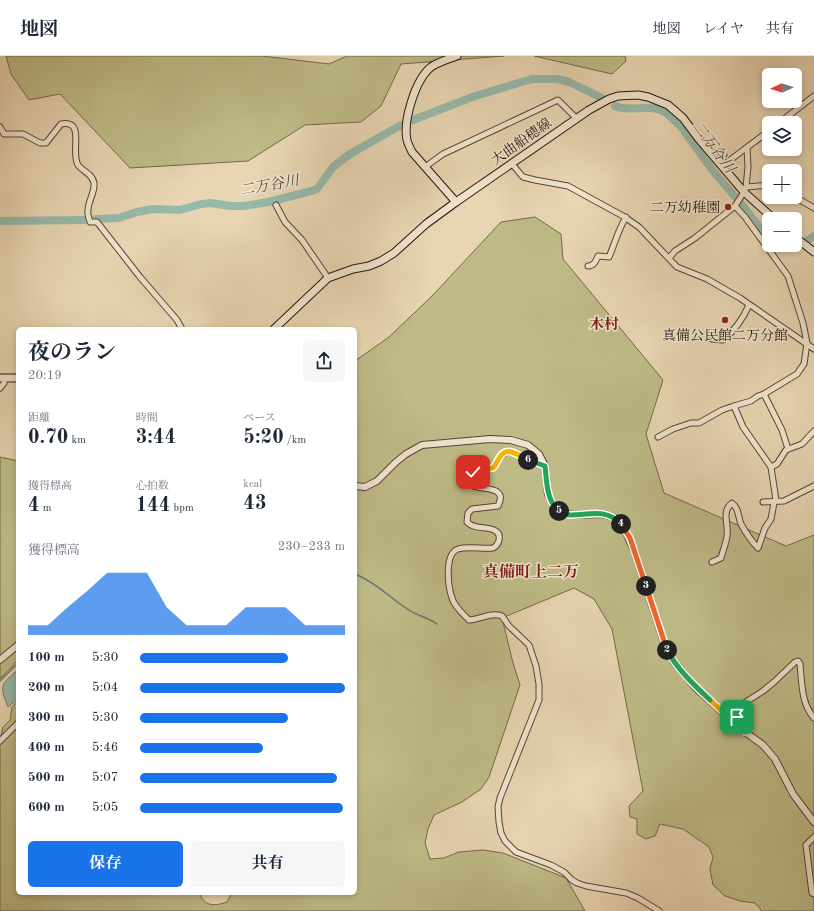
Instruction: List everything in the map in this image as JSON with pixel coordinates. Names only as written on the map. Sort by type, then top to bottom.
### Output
[{"type":"main road","points":[[456,202],[412,152],[407,142],[407,120],[410,107],[424,74],[431,67],[457,56]]},
{"type":"main road","name":"大曲船穂線","points":[[276,327],[328,278],[353,269],[370,266],[394,254],[426,224],[456,202],[600,103],[618,96],[638,95],[658,100],[668,105],[683,118],[722,166],[767,212]]},
{"type":"main road","points":[[802,243],[814,252]]},
{"type":"main road","points":[[3,378],[16,378]]},
{"type":"street","points":[[788,116],[814,96]]},
{"type":"street","points":[[425,167],[443,154],[558,100],[574,116]]},
{"type":"street","points":[[0,127],[4,134],[23,134],[40,143],[46,143],[61,124],[66,123],[75,129],[77,136],[74,153],[78,166],[92,177],[94,182],[94,190],[88,208],[90,222],[97,222],[140,277],[177,320],[181,327]]},
{"type":"street","points":[[722,166],[762,136]]},
{"type":"street","points":[[669,258],[675,251],[695,238],[735,206],[745,190],[748,167],[747,148]]},
{"type":"street","points":[[512,164],[524,177],[568,186],[626,217],[639,227],[677,267],[706,279],[740,298],[814,349]]},
{"type":"street","points":[[745,190],[762,186]]},
{"type":"street","points":[[802,201],[814,208]]},
{"type":"street","points":[[276,205],[285,222],[302,240],[328,278]]},
{"type":"street","points":[[658,437],[673,429],[691,423],[699,423],[722,410],[751,401],[797,374],[804,364],[807,343],[803,323],[788,276],[745,217],[735,206]]},
{"type":"street","points":[[588,266],[591,266],[594,263],[598,256],[609,257],[618,238],[618,230],[626,217]]},
{"type":"street","points":[[712,339],[723,340],[731,333],[738,325],[749,305]]},
{"type":"street","points":[[0,388],[4,383],[3,378]]},
{"type":"street","points":[[764,394],[782,430],[788,449]]},
{"type":"street","points":[[712,562],[721,558],[728,534],[726,512],[732,503],[736,506],[740,522],[752,542],[758,548],[771,519],[771,512],[775,502],[776,492],[771,467],[743,427],[734,406]]},
{"type":"street","points":[[771,467],[777,464],[786,450],[802,444],[814,431]]},
{"type":"street","points":[[357,486],[365,487],[377,481],[406,454],[422,445],[490,439],[511,440],[528,445],[539,454],[545,466],[548,494],[554,506],[562,513],[574,515],[603,514],[615,518],[624,528],[635,552],[667,650],[674,662],[695,686],[725,714],[745,732],[763,745],[775,759],[793,794],[814,822]]},
{"type":"street","points":[[545,466],[531,462],[512,452],[507,452],[503,454],[493,468],[476,470],[473,472],[470,477],[473,486],[495,490],[500,497],[500,503],[498,506],[472,509],[468,513],[467,522],[470,526],[495,530],[499,535],[499,541],[497,546],[493,548],[458,549],[452,553],[448,564],[452,599],[465,616],[469,620],[476,620],[493,614],[502,616],[509,626],[529,645],[536,666],[539,684],[539,700],[500,798],[498,807],[501,833],[505,841],[516,852],[551,865],[564,872],[572,880],[586,886],[626,893],[638,898],[659,911]]},
{"type":"street","points":[[763,502],[784,500],[814,486]]},
{"type":"street","points":[[0,660],[16,647]]},
{"type":"street","points":[[745,732],[745,721],[737,717],[735,709],[763,691],[798,661],[800,664],[803,696],[807,707],[814,718]]},
{"type":"street","points":[[0,741],[16,725]]},
{"type":"street","points":[[812,839],[806,845],[810,883],[812,893],[814,894]]},
{"type":"shaded area","points":[[6,56],[262,56],[329,64],[347,56],[504,56],[401,64],[381,106],[361,122],[305,125],[248,161],[130,168],[60,94],[29,100],[11,74]]},
{"type":"shaded area","points":[[534,56],[625,56],[626,61],[612,74]]},
{"type":"shaded area","points":[[535,217],[561,234],[563,259],[663,380],[646,434],[664,493],[786,546],[814,535],[814,911],[762,911],[755,903],[740,901],[725,896],[713,885],[710,869],[713,857],[709,847],[683,829],[660,824],[655,836],[646,839],[637,834],[637,819],[630,817],[629,806],[643,791],[612,629],[594,599],[574,588],[502,618],[520,685],[489,777],[481,789],[462,802],[434,815],[428,829],[425,843],[430,859],[444,858],[459,852],[483,850],[503,853],[566,878],[585,911],[0,911],[0,739],[3,727],[10,720],[12,707],[16,703],[16,895],[201,895],[204,901],[214,905],[227,902],[231,895],[357,895],[357,360],[389,337],[433,295],[501,222]]},
{"type":"shaded area","points":[[0,457],[16,461],[16,662],[0,679]]},
{"type":"shaded area","points":[[16,672],[16,701],[8,707],[3,691],[6,681]]},
{"type":"waterway","name":"二万谷川","points":[[413,120],[475,96],[532,79],[557,79],[569,82],[602,98]]},
{"type":"waterway","name":"二万谷川","points":[[615,106],[627,109],[653,108],[665,112],[683,128],[713,171],[762,231]]},
{"type":"waterway","name":"二万谷川","points":[[96,219],[119,218],[153,209],[180,210],[201,204],[211,203],[230,206],[244,206],[268,202],[308,192],[317,189],[333,167],[350,154],[401,125]]},
{"type":"waterway","name":"二万谷川","points":[[0,221],[84,220]]},
{"type":"waterway","name":"二万谷川","points":[[808,240],[814,236]]},
{"type":"waterway","points":[[357,575],[370,581],[402,606],[437,624]]},
{"type":"waterway","points":[[0,681],[16,665]]},
{"type":"place","name":"二万幼稚園","points":[[728,207]]},
{"type":"place","name":"真備公民館二万分館","points":[[725,320]]},
{"type":"district","name":"木村","points":[[604,324]]},
{"type":"district","name":"真備町上二万","points":[[531,571]]},
{"type":"route","points":[[473,472],[485,468],[493,468],[503,454],[512,452],[531,462],[545,466],[548,494],[554,506],[562,513],[574,515],[589,513],[603,514],[615,518],[630,538],[664,642],[674,662],[695,686],[745,732],[745,721],[737,717]]}]
